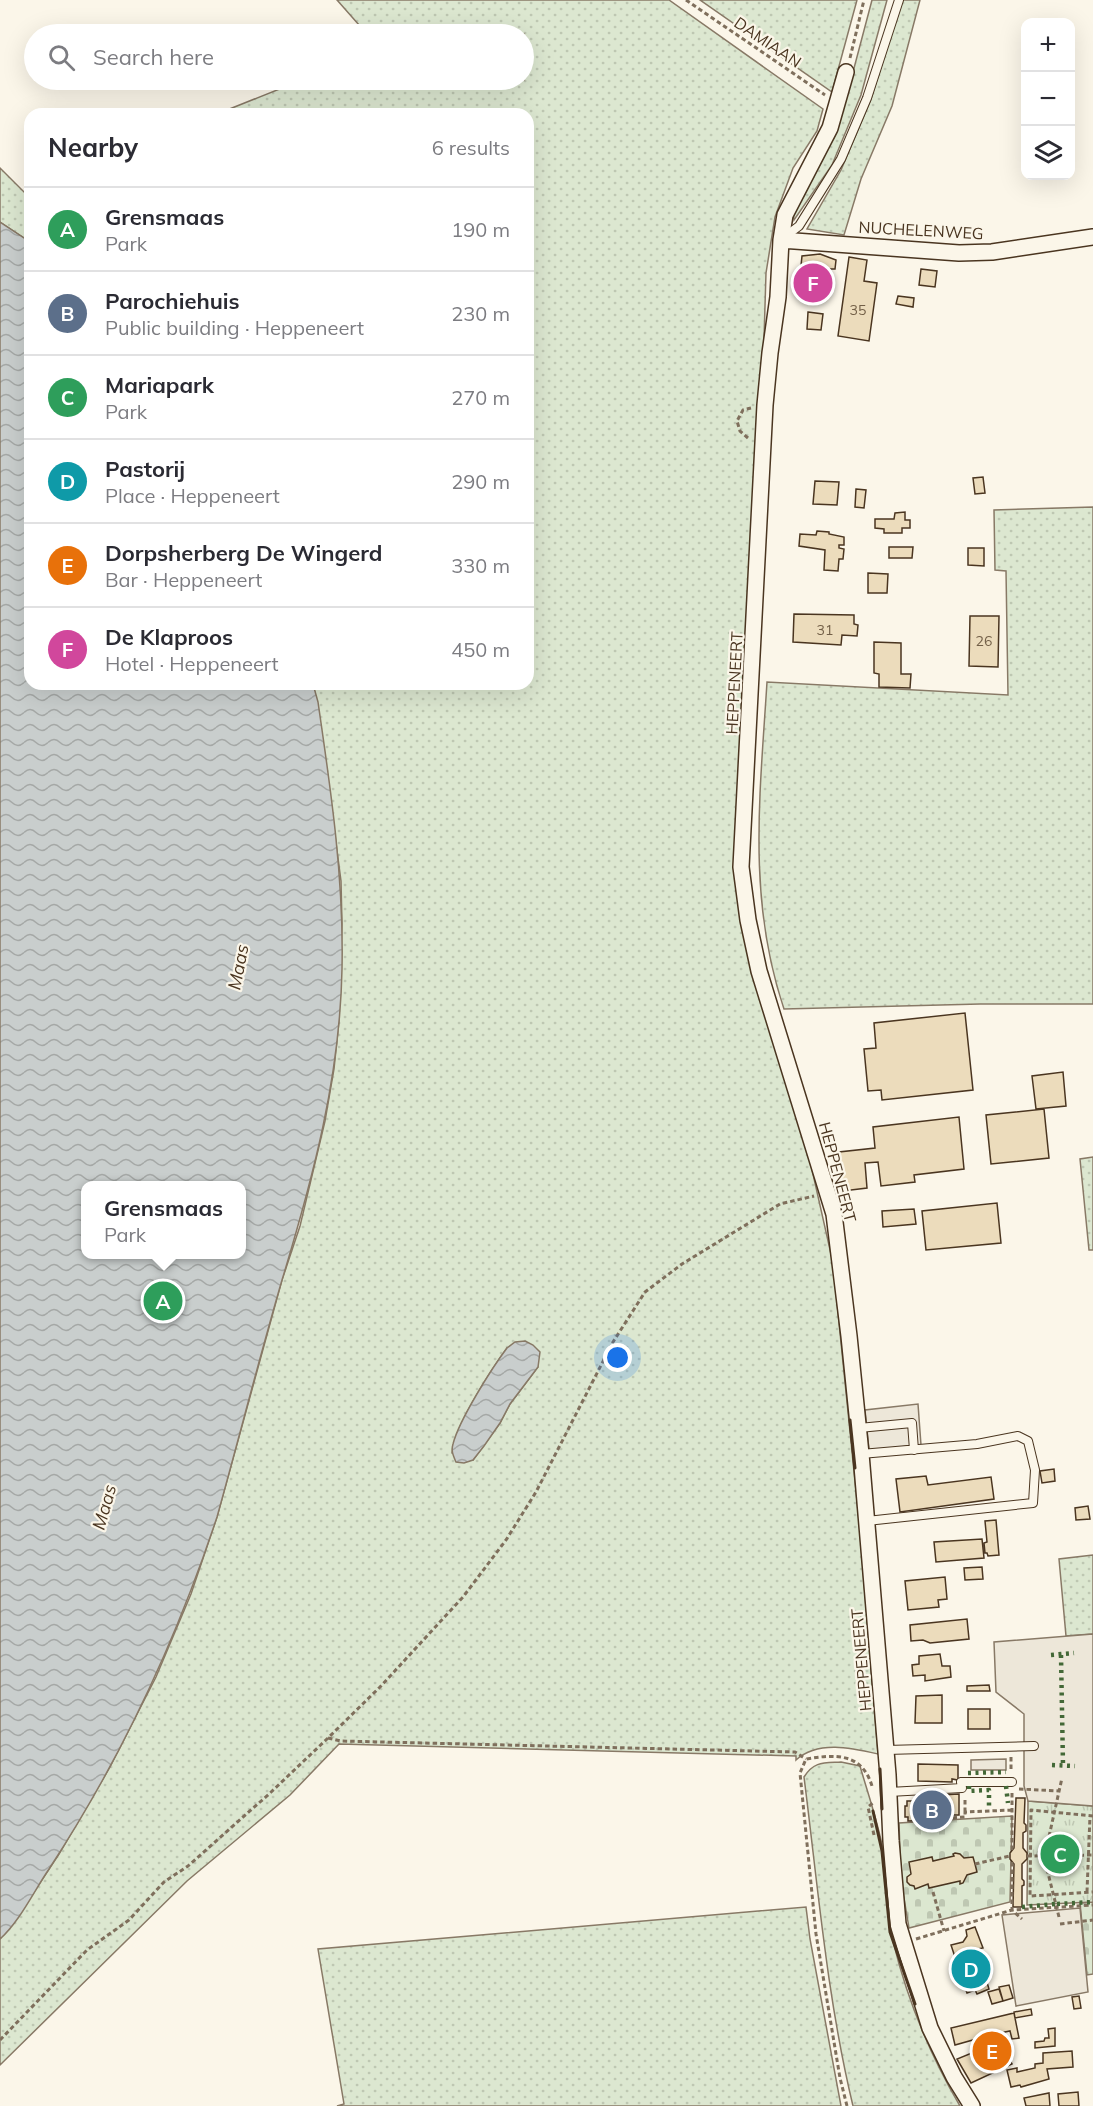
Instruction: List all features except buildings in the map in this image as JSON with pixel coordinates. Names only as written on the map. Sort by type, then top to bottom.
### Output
[{"type":"street","name":"HEPPENEERT","points":[[846,72],[830,128],[785,215],[765,405],[741,867],[748,920],[759,971],[828,1193],[835,1225],[859,1428],[898,1924],[930,2028],[954,2077],[972,2106]]},
{"type":"street","name":"NUCHELENWEG","points":[[782,240],[959,253],[992,252],[1093,237]]},
{"type":"lane","points":[[782,240],[800,226],[841,159],[867,98],[898,0]]},
{"type":"lane","points":[[859,1428],[912,1423],[914,1450]]},
{"type":"lane","points":[[861,1454],[977,1444],[1018,1436],[1028,1441],[1035,1470],[1033,1503],[867,1521]]},
{"type":"lane","points":[[886,1750],[1034,1746]]},
{"type":"lane","points":[[889,1792],[962,1788],[961,1782],[1012,1782]]},
{"type":"path","name":"DAMIAAN","points":[[686,0],[836,103]]},
{"type":"path","points":[[846,72],[864,0]]},
{"type":"path","points":[[0,2040],[87,1950],[129,1920],[164,1882],[204,1851],[328,1738],[380,1687],[463,1597],[506,1540],[536,1492],[613,1342],[645,1292],[682,1264],[780,1204],[828,1193]]},
{"type":"path","points":[[328,1738],[341,1741],[795,1752],[806,1759],[821,1756],[850,1759],[863,1766],[873,1791]]},
{"type":"path","points":[[1011,1746],[1012,1782]]},
{"type":"path","points":[[806,1759],[800,1773],[816,1934],[840,2078],[847,2106]]},
{"type":"path","points":[[1059,1917],[1046,1865],[1046,1856],[1062,1779]]},
{"type":"path","points":[[1012,1851],[1011,1789],[1059,1791]]},
{"type":"path","points":[[948,1815],[948,1818],[965,1817],[965,1812],[1012,1810]]},
{"type":"path","points":[[1088,1892],[1091,1816],[1031,1810],[1028,1856],[1030,1896],[1093,1892]]},
{"type":"path","points":[[1028,1856],[1093,1855]]},
{"type":"path","points":[[975,1864],[1010,1856]]},
{"type":"path","points":[[1012,1862],[1012,1910],[1022,1919]]},
{"type":"path","points":[[933,1892],[944,1931]]},
{"type":"path","points":[[904,1943],[1012,1910],[1093,1905]]},
{"type":"path","points":[[1060,1924],[1093,1920]]},
{"type":"green space","points":[[337,0],[669,0],[823,109],[817,131],[793,168],[775,217],[766,273],[763,372],[736,863],[742,928],[752,972],[804,1134],[833,1263],[859,1521],[878,1754],[836,1747],[814,1750],[796,1760],[796,1756],[339,1744],[290,1795],[187,1881],[0,2065],[0,1939],[59,1854],[110,1767],[156,1677],[191,1594],[217,1517],[282,1280],[300,1226],[325,1121],[339,1021],[341,881],[314,690],[534,690],[534,108],[232,108],[277,90],[534,90],[534,24],[358,24]],"holes":[[[507,1348],[538,1367],[510,1404],[500,1423],[473,1460],[452,1453],[454,1442],[466,1414]]]},
{"type":"green space","points":[[700,0],[857,0],[832,92]]},
{"type":"green space","points":[[872,0],[887,0],[861,95],[832,165],[794,220],[793,213],[839,125]]},
{"type":"green space","points":[[902,0],[920,0],[892,106],[861,179],[844,235],[807,229],[841,170],[871,99]]},
{"type":"green space","points":[[0,168],[24,192],[24,238],[0,222]]},
{"type":"green space","points":[[1093,507],[1093,1004],[980,1004],[784,1009],[772,968],[761,887],[760,806],[767,682],[1008,695],[1006,571],[995,570],[994,510]]},
{"type":"green space","points":[[1093,1157],[1093,1250],[1089,1250],[1080,1159]]},
{"type":"green space","points":[[1093,1555],[1093,1634],[1066,1636],[1059,1559]]},
{"type":"green space","points":[[841,1762],[860,1766],[883,1850],[891,1930],[905,1984],[939,2067],[960,2106],[853,2106],[836,2024],[804,1777],[816,1765]]},
{"type":"green space","points":[[1028,1801],[1093,1806],[1093,1902],[1027,1905]]},
{"type":"green space","points":[[1012,1816],[1010,1902],[909,1928],[901,1880],[899,1823]]},
{"type":"green space","points":[[1093,1902],[1093,1974],[1087,1975],[1080,1903]]},
{"type":"green space","points":[[806,1907],[841,2106],[337,2106],[344,2104],[318,1949]]},
{"type":"shaded area","points":[[918,1404],[921,1445],[869,1450],[865,1410]]},
{"type":"shaded area","points":[[1093,1634],[1093,1806],[1028,1801],[1024,1786],[1024,1714],[996,1692],[994,1642]]},
{"type":"shaded area","points":[[1006,1759],[1006,1770],[971,1770],[971,1760]]},
{"type":"shaded area","points":[[1080,1908],[1088,1992],[1016,2006],[1002,1915]]},
{"type":"water","name":"Maas","points":[[0,222],[24,238],[24,690],[315,690],[332,802],[339,868],[342,935],[340,1009],[323,1127],[304,1204],[217,1517],[184,1609],[123,1742],[75,1827],[7,1932],[0,1939]]},
{"type":"water","points":[[525,1341],[540,1352],[538,1367],[473,1460],[464,1463],[456,1462],[452,1451],[456,1434],[477,1394],[507,1348],[515,1342]]},
{"type":"hedge","points":[[1051,1655],[1074,1653]]},
{"type":"hedge","points":[[1061,1655],[1063,1765]]},
{"type":"hedge","points":[[1052,1765],[1075,1766]]},
{"type":"hedge","points":[[968,1773],[1006,1772]]},
{"type":"hedge","points":[[969,1786],[969,1791],[989,1790],[989,1807]]},
{"type":"hedge","points":[[1006,1786],[1008,1803]]},
{"type":"hedge","points":[[1057,1904],[1093,1902]]},
{"type":"hedge","points":[[1022,1907],[1055,1904]]},
{"type":"wall","points":[[850,1420],[855,1468]]},
{"type":"wall","points":[[880,1769],[882,1809]]},
{"type":"wall","points":[[873,1811],[882,1851],[890,1932],[915,2004]]},
{"type":"place","name":"De Klaproos","points":[[813,283]]},
{"type":"place","name":"Grensmaas","points":[[163,1301]]},
{"type":"place","name":"Parochiehuis","points":[[932,1810]]},
{"type":"place","name":"Mariapark","points":[[1060,1854]]},
{"type":"place","name":"Pastorij","points":[[971,1969]]},
{"type":"place","name":"Dorpsherberg De Wingerd","points":[[992,2051]]}]
